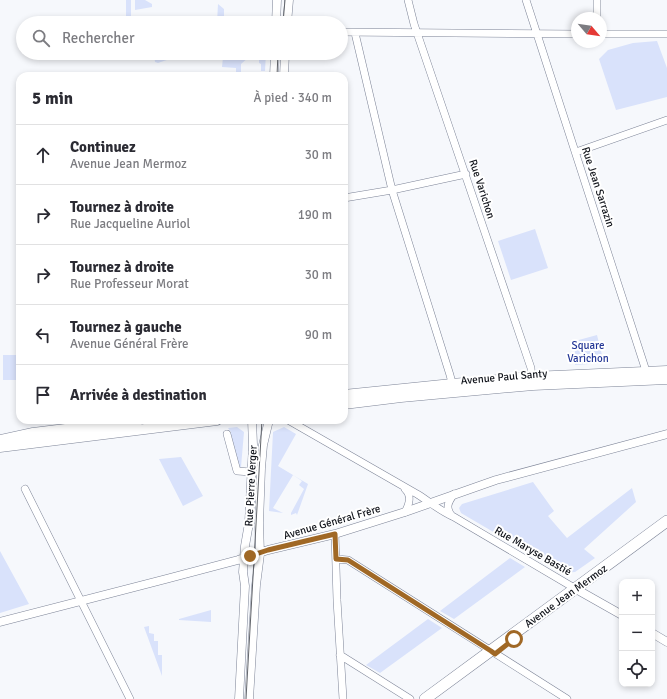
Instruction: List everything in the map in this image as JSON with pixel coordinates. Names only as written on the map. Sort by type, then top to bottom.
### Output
[{"type":"main road","name":"Avenue Paul Santy","points":[[648,376],[667,371]]},
{"type":"main road","name":"Avenue Paul Santy","points":[[348,395],[532,381],[648,376],[667,379]]},
{"type":"main road","name":"Avenue Paul Santy","points":[[348,404],[402,397],[453,388]]},
{"type":"main road","points":[[0,440],[33,433],[106,424]]},
{"type":"main road","points":[[0,447],[175,424]]},
{"type":"main road","name":"Avenue Jean Mermoz","points":[[578,590],[667,521]]},
{"type":"main road","name":"Avenue Jean Mermoz","points":[[425,699],[667,527]]},
{"type":"main road","name":"Avenue Jean Mermoz","points":[[434,699],[493,652]]},
{"type":"street","points":[[276,16],[277,0]]},
{"type":"street","points":[[288,16],[289,0]]},
{"type":"street","name":"Rue Varichon","points":[[408,0],[531,368],[532,381]]},
{"type":"street","name":"Rue Jean Sarrazin","points":[[526,0],[648,376]]},
{"type":"street","points":[[597,0],[597,12]]},
{"type":"street","points":[[348,32],[571,34]]},
{"type":"street","points":[[355,33],[392,190],[453,388]]},
{"type":"street","points":[[607,34],[667,34]]},
{"type":"street","points":[[274,72],[275,60]]},
{"type":"street","points":[[284,72],[285,60]]},
{"type":"street","points":[[576,152],[667,120]]},
{"type":"street","points":[[348,197],[392,190],[466,174]]},
{"type":"street","name":"Rue Pierre Verger","points":[[239,699],[245,586],[243,572],[244,546],[249,523],[253,445],[252,424]]},
{"type":"street","name":"Rue Pierre Verger","points":[[249,699],[256,585],[260,554],[259,523],[261,468],[263,445],[268,424]]},
{"type":"street","name":"Rue Maryse Bastié","points":[[295,424],[431,503],[438,510],[454,517],[619,613]]},
{"type":"street","name":"Rue Pierre Verger","points":[[227,434],[237,470],[251,472]]},
{"type":"street","name":"Avenue Général Frère","points":[[0,622],[335,534],[405,512],[496,480],[667,434]]},
{"type":"street","name":"Rue Maryse Bastié","points":[[396,483],[408,492],[409,504],[405,512]]},
{"type":"street","points":[[25,489],[130,699]]},
{"type":"street","points":[[454,494],[449,501],[448,511],[454,517]]},
{"type":"street","points":[[335,534],[342,699]]},
{"type":"street","points":[[336,559],[348,560],[567,699]]},
{"type":"street","points":[[655,635],[667,642]]},
{"type":"street","points":[[340,655],[410,699]]},
{"type":"green space","points":[[126,0],[131,0],[131,16],[126,16]]},
{"type":"green space","points":[[135,0],[145,0],[152,4],[152,7],[135,10]]},
{"type":"green space","points":[[218,4],[224,9],[224,16],[217,16]]},
{"type":"green space","points":[[657,41],[667,68],[667,97],[616,110],[599,59],[608,50],[633,43]]},
{"type":"green space","points":[[155,60],[167,60],[158,63],[155,62]]},
{"type":"green space","points":[[223,60],[246,60],[241,64],[241,72],[236,72],[236,68],[222,67]]},
{"type":"green space","points":[[259,60],[266,60],[265,71],[261,71],[261,64],[259,63]]},
{"type":"green space","points":[[535,229],[548,268],[511,280],[498,241]]},
{"type":"green space","name":"Square Varichon","points":[[597,335],[604,363],[575,365],[575,341]]},
{"type":"green space","points":[[3,355],[16,355],[16,380],[3,380]]},
{"type":"green space","points":[[237,427],[244,432],[241,467],[238,467],[231,440],[231,432],[228,428]]},
{"type":"green space","points":[[284,427],[296,434],[278,466],[293,475],[273,508],[283,513],[269,511],[273,432]]},
{"type":"green space","points":[[181,457],[203,496],[183,506],[159,459]]},
{"type":"green space","points":[[293,475],[308,484],[297,515],[296,513],[291,515],[291,513],[304,489],[299,485],[302,481]]},
{"type":"green space","points":[[533,482],[554,511],[548,516],[567,538],[632,488],[636,502],[584,549],[595,558],[575,572],[563,573],[461,513],[459,508],[462,504]]},
{"type":"green space","points":[[0,551],[29,604],[0,613]]},
{"type":"green space","points":[[510,558],[525,567],[454,619],[440,611]]},
{"type":"green space","points":[[211,610],[211,622],[179,620],[179,619]]},
{"type":"green space","points":[[428,619],[442,628],[380,673],[366,665]]},
{"type":"green space","points":[[149,626],[149,633],[154,634],[154,641],[158,641],[158,655],[162,655],[162,676],[144,627]]},
{"type":"tram line","points":[[284,16],[285,0]]},
{"type":"tram line","points":[[277,72],[278,60]]},
{"type":"tram line","points":[[246,699],[262,424]]},
{"type":"route","points":[[250,556],[268,550],[335,534],[336,559],[348,560],[495,654],[514,639]]}]
